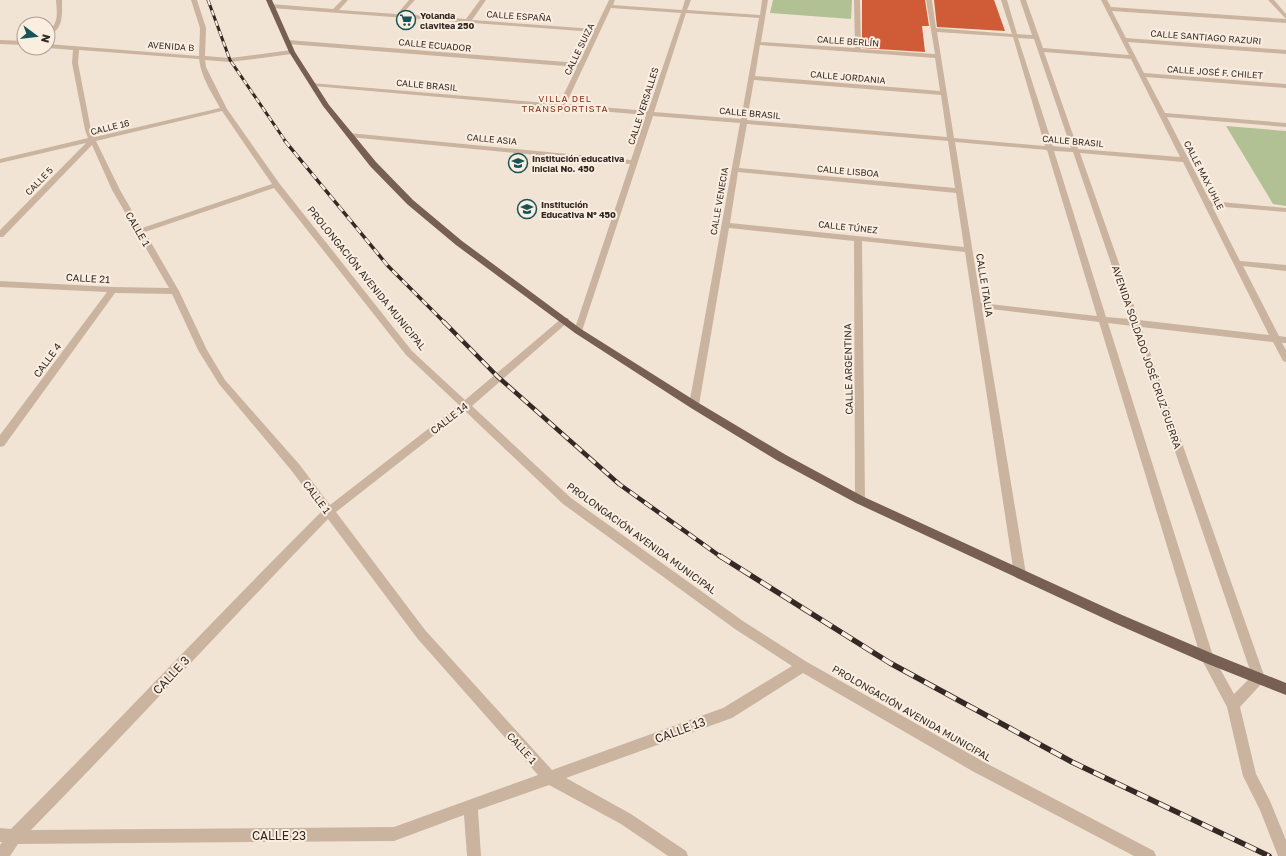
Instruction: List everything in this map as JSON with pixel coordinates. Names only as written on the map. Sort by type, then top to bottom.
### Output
[{"type":"main road","points":[[270,3],[292,52],[326,106],[373,164],[410,202],[459,242],[578,331],[694,405],[782,458],[860,500],[1118,619],[1207,658],[1286,689]]},
{"type":"street","points":[[56,30],[59,24],[59,0]]},
{"type":"street","name":"PROLONGACIÓN AVENIDA MUNICIPAL","points":[[194,0],[203,28],[202,57],[203,67],[208,79],[224,109],[276,185],[409,353],[568,502],[739,625],[803,666],[979,767],[1149,856]]},
{"type":"street","points":[[334,11],[346,0]]},
{"type":"street","points":[[398,16],[412,0]]},
{"type":"street","points":[[468,21],[483,0]]},
{"type":"street","name":"CALLE VERSALLES","points":[[578,331],[688,0]]},
{"type":"street","name":"CALLE VENECIA","points":[[694,405],[765,0]]},
{"type":"street","points":[[857,0],[858,50]]},
{"type":"street","name":"CALLE ITALIA","points":[[929,0],[1020,574]]},
{"type":"street","points":[[1004,0],[1207,658],[1233,706],[1250,776],[1265,806],[1285,856]]},
{"type":"street","name":"AVENIDA SOLDADO JOSÉ CRUZ GUERRA","points":[[1023,0],[1259,678]]},
{"type":"street","name":"CALLE MAX UHLE","points":[[1104,0],[1286,359]]},
{"type":"street","points":[[1271,0],[1286,17]]},
{"type":"street","name":"CALLE ESPAÑA","points":[[270,3],[334,11],[598,31]]},
{"type":"street","points":[[611,3],[684,11],[762,17]]},
{"type":"street","name":"CALLE SUIZA","points":[[562,105],[611,3]]},
{"type":"street","points":[[1108,9],[1286,21]]},
{"type":"street","points":[[934,30],[1036,37]]},
{"type":"street","name":"CALLE SANTIAGO RAZURI","points":[[1124,40],[1286,52]]},
{"type":"street","points":[[0,42],[16,43]]},
{"type":"street","name":"CALLE ECUADOR","points":[[288,42],[581,66]]},
{"type":"street","name":"CALLE BERLÍN","points":[[757,43],[938,56]]},
{"type":"street","name":"AVENIDA B","points":[[56,47],[230,60],[292,52]]},
{"type":"street","name":"CALLE 1","points":[[76,48],[75,63],[88,130],[92,141],[116,190],[175,291],[203,350],[222,382],[295,467],[421,634],[548,777],[626,819],[681,856]]},
{"type":"street","points":[[1040,50],[1132,56]]},
{"type":"street","name":"CALLE JOSÉ F. CHILET","points":[[1142,75],[1286,86]]},
{"type":"street","name":"CALLE JORDANIA","points":[[751,78],[944,93]]},
{"type":"street","name":"CALLE BRASIL","points":[[313,84],[1185,160]]},
{"type":"street","name":"CALLE 16","points":[[0,161],[92,141],[224,109]]},
{"type":"street","points":[[1162,115],[1286,125]]},
{"type":"street","name":"CALLE ASIA","points":[[348,135],[634,162]]},
{"type":"street","name":"CALLE 5","points":[[0,235],[92,141]]},
{"type":"street","name":"CALLE LISBOA","points":[[735,170],[960,191]]},
{"type":"street","points":[[140,231],[276,185]]},
{"type":"street","points":[[1207,203],[1286,210]]},
{"type":"street","name":"CALLE TÚNEZ","points":[[725,225],[969,250]]},
{"type":"street","name":"CALLE ARGENTINA","points":[[858,238],[860,500]]},
{"type":"street","points":[[1238,263],[1286,268]]},
{"type":"street","name":"CALLE 21","points":[[0,284],[112,290],[175,291]]},
{"type":"street","name":"CALLE 4","points":[[0,443],[112,290]]},
{"type":"street","points":[[978,305],[1286,340]]},
{"type":"street","name":"CALLE 14","points":[[328,512],[466,405],[565,320]]},
{"type":"street","name":"CALLE 3","points":[[1,856],[7,836],[108,742],[219,623],[328,512]]},
{"type":"street","name":"CALLE 13","points":[[548,777],[727,713],[803,666]]},
{"type":"street","points":[[1233,706],[1259,678]]},
{"type":"street","name":"CALLE 23","points":[[7,836],[394,834],[548,777]]},
{"type":"street","points":[[471,806],[474,856]]},
{"type":"green space","points":[[773,0],[852,0],[851,19],[770,13]]},
{"type":"green space","points":[[1226,126],[1286,131],[1286,206],[1273,204]]},
{"type":"building","points":[[862,0],[925,0],[929,26],[922,26],[925,52],[862,48]]},
{"type":"building","points":[[934,0],[994,0],[1005,31],[937,27]]},
{"type":"railway","points":[[208,0],[230,60],[286,142]]},
{"type":"railway","points":[[285,141],[388,266],[444,322]]},
{"type":"railway","points":[[444,322],[498,377],[619,484],[721,557]]},
{"type":"railway","points":[[720,556],[890,663],[1072,762],[1269,856]]},
{"type":"place","name":"Yolanda clavitea 250","points":[[406,20]]},
{"type":"place","name":"Institución educativa inicial No. 450","points":[[518,163]]},
{"type":"place","name":"Institución Educativa Nº 450","points":[[527,209]]},
{"type":"district","name":"VILLA DEL TRANSPORTISTA","points":[[565,104]]}]
